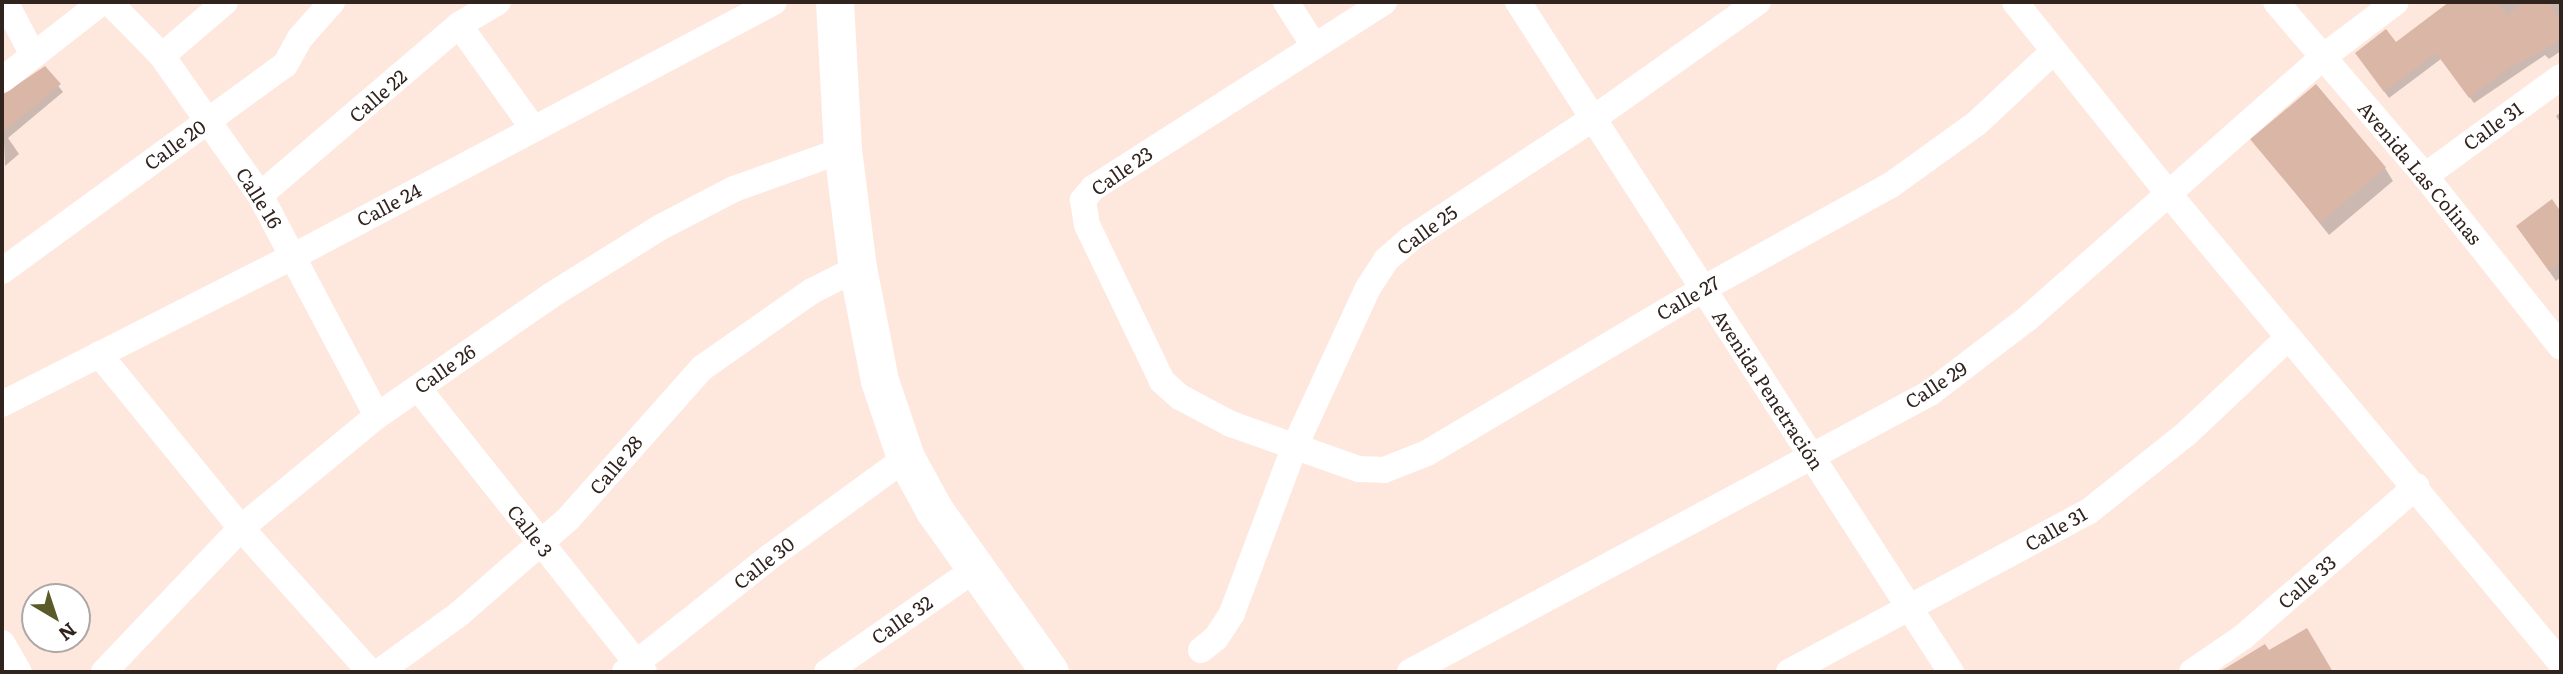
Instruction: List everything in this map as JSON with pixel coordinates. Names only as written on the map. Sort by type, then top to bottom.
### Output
[{"type":"main road","points":[[835,2],[843,150],[858,268],[880,381],[906,458],[935,512],[978,567],[1050,672]]},
{"type":"street","points":[[5,2],[32,53]]},
{"type":"street","points":[[2,80],[32,53],[102,2]]},
{"type":"street","name":"Calle 16","points":[[109,2],[162,56],[260,195],[377,416]]},
{"type":"street","points":[[162,56],[225,2]]},
{"type":"street","name":"Calle 20","points":[[2,271],[285,65],[300,38],[331,2]]},
{"type":"street","name":"Calle 22","points":[[260,195],[459,25],[498,2]]},
{"type":"street","name":"Calle 24","points":[[2,404],[294,256],[774,2]]},
{"type":"street","points":[[1286,2],[1313,44]]},
{"type":"street","name":"Calle 23","points":[[1294,448],[1221,419],[1162,381],[1087,225],[1083,200],[1093,188],[1313,44],[1384,2]]},
{"type":"street","name":"Avenida Penetración","points":[[1518,2],[1951,672]]},
{"type":"street","name":"Calle 25","points":[[1201,650],[1216,638],[1232,613],[1294,448],[1368,288],[1386,260],[1410,238],[1594,118],[1758,2]]},
{"type":"street","points":[[2015,2],[2167,192],[2417,486],[2561,663]]},
{"type":"street","name":"Avenida Las Colinas","points":[[2276,2],[2425,176],[2552,317],[2561,347]]},
{"type":"street","name":"Calle 29","points":[[1410,672],[1930,393],[1981,356],[2323,57],[2396,2]]},
{"type":"street","points":[[459,25],[533,128]]},
{"type":"street","name":"Calle 27","points":[[1294,448],[1359,469],[1384,470],[1405,463],[1703,289],[1891,185],[1977,123],[2053,51]]},
{"type":"street","name":"Calle 31","points":[[2425,176],[2561,77]]},
{"type":"street","name":"Calle 26","points":[[104,672],[241,528],[377,416],[550,296],[699,205],[770,174],[843,150]]},
{"type":"street","name":"Calle 28","points":[[379,672],[449,622],[540,544],[594,493],[702,368],[812,291],[858,268]]},
{"type":"street","name":"Calle 31","points":[[1789,672],[2088,512],[2186,434],[2289,337]]},
{"type":"street","points":[[99,354],[241,528],[370,672]]},
{"type":"street","name":"Calle 3","points":[[418,388],[635,669]]},
{"type":"street","name":"Calle 30","points":[[635,669],[906,458]]},
{"type":"street","name":"Calle 33","points":[[2192,672],[2243,638],[2417,486]]},
{"type":"street","name":"Calle 32","points":[[827,672],[978,567]]},
{"type":"street","points":[[2,643],[19,672]]},
{"type":"building","points":[[2449,2],[2497,2],[2507,15],[2524,2],[2548,2],[2561,20],[2561,40],[2505,70],[2469,98],[2436,53],[2384,92],[2355,53],[2386,29],[2396,42]]},
{"type":"building","points":[[45,66],[61,84],[2,133],[2,95]]},
{"type":"building","points":[[2316,84],[2386,167],[2320,223],[2250,139]]},
{"type":"building","points":[[2552,199],[2561,212],[2561,262],[2549,271],[2516,226]]},
{"type":"building","points":[[2307,628],[2333,672],[2219,672],[2265,644],[2269,650]]}]
